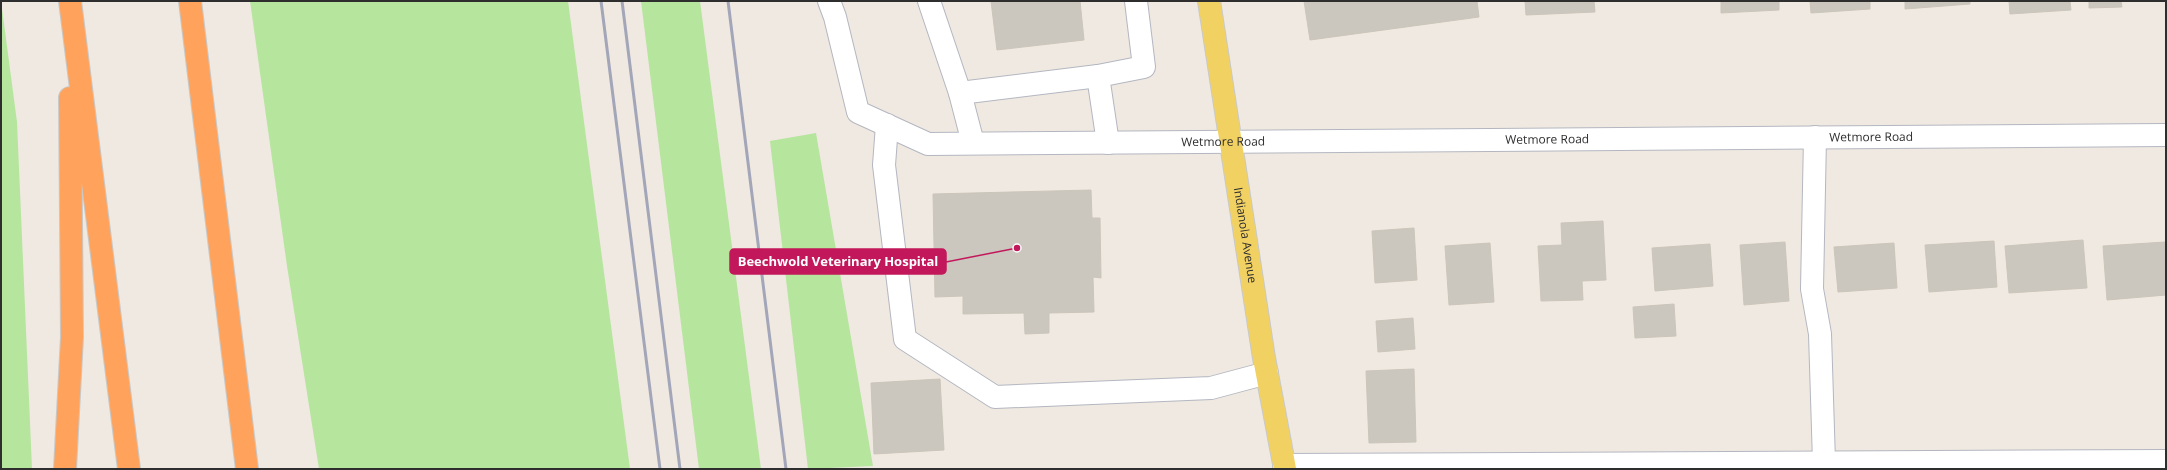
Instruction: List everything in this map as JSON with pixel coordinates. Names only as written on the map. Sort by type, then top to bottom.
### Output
[{"type":"highway","points":[[65,469],[72,337],[70,1]]},
{"type":"highway","points":[[70,1],[129,469]]},
{"type":"highway","points":[[190,1],[247,469]]},
{"type":"highway","points":[[233,360],[261,469]]},
{"type":"main road","name":"Indianola Avenue","points":[[1209,1],[1267,374],[1284,467]]},
{"type":"street","points":[[830,1],[858,112],[887,125],[884,165],[905,340],[995,397],[1211,388],[1267,374]]},
{"type":"street","points":[[929,1],[960,92],[973,143]]},
{"type":"street","points":[[960,92],[1098,76],[1144,67],[1136,1]]},
{"type":"street","points":[[1098,76],[1108,143]]},
{"type":"street","name":"Wetmore Road","points":[[887,125],[928,144],[2166,135]]},
{"type":"street","points":[[1815,137],[1812,289],[1820,334],[1824,462]]},
{"type":"street","points":[[1284,467],[2166,460]]},
{"type":"green space","points":[[1,1],[17,122],[32,469],[1,469]]},
{"type":"green space","points":[[250,1],[568,1],[630,469],[319,469],[287,266]]},
{"type":"green space","points":[[641,1],[700,1],[761,469],[699,469]]},
{"type":"green space","points":[[816,133],[873,466],[808,469],[770,141]]},
{"type":"building","points":[[991,1],[1080,1],[1084,40],[997,50]]},
{"type":"building","points":[[1304,1],[1477,1],[1479,17],[1310,40]]},
{"type":"building","points":[[1525,1],[1594,1],[1595,12],[1526,15]]},
{"type":"building","points":[[1721,1],[1779,1],[1779,10],[1721,13]]},
{"type":"building","points":[[1810,1],[1870,1],[1870,9],[1811,13]]},
{"type":"building","points":[[1905,1],[1970,1],[1970,4],[1905,9]]},
{"type":"building","points":[[2009,1],[2070,1],[2071,10],[2010,14]]},
{"type":"building","points":[[2089,1],[2121,1],[2122,7],[2089,8]]},
{"type":"building","points":[[1091,190],[1092,218],[1100,218],[1101,278],[1093,277],[1094,312],[1049,313],[1049,333],[1025,334],[1024,313],[963,314],[963,296],[935,297],[933,194]]},
{"type":"building","points":[[1603,221],[1606,280],[1582,281],[1583,300],[1541,301],[1538,246],[1562,245],[1561,223]]},
{"type":"building","points":[[1414,228],[1417,280],[1375,283],[1372,231]]},
{"type":"building","points":[[2083,240],[2087,288],[2009,293],[2005,246]]},
{"type":"building","points":[[1994,241],[1997,287],[1929,292],[1925,245]]},
{"type":"building","points":[[1785,242],[1789,301],[1744,305],[1740,245]]},
{"type":"building","points":[[2165,242],[2166,295],[2107,300],[2103,246]]},
{"type":"building","points":[[1490,243],[1494,302],[1449,305],[1445,246]]},
{"type":"building","points":[[1894,243],[1897,288],[1838,292],[1834,247]]},
{"type":"building","points":[[1710,244],[1713,286],[1655,291],[1652,248]]},
{"type":"building","points":[[1674,304],[1676,336],[1635,338],[1633,307]]},
{"type":"building","points":[[1413,318],[1415,349],[1378,352],[1376,321]]},
{"type":"building","points":[[1414,369],[1416,442],[1369,443],[1366,371]]},
{"type":"building","points":[[940,379],[944,450],[874,454],[871,383]]},
{"type":"railway","points":[[601,1],[660,469]]},
{"type":"railway","points":[[622,1],[680,469]]},
{"type":"railway","points":[[728,1],[786,469]]},
{"type":"place","name":"Beechwold Veterinary Hospital","points":[[1017,248]]}]
